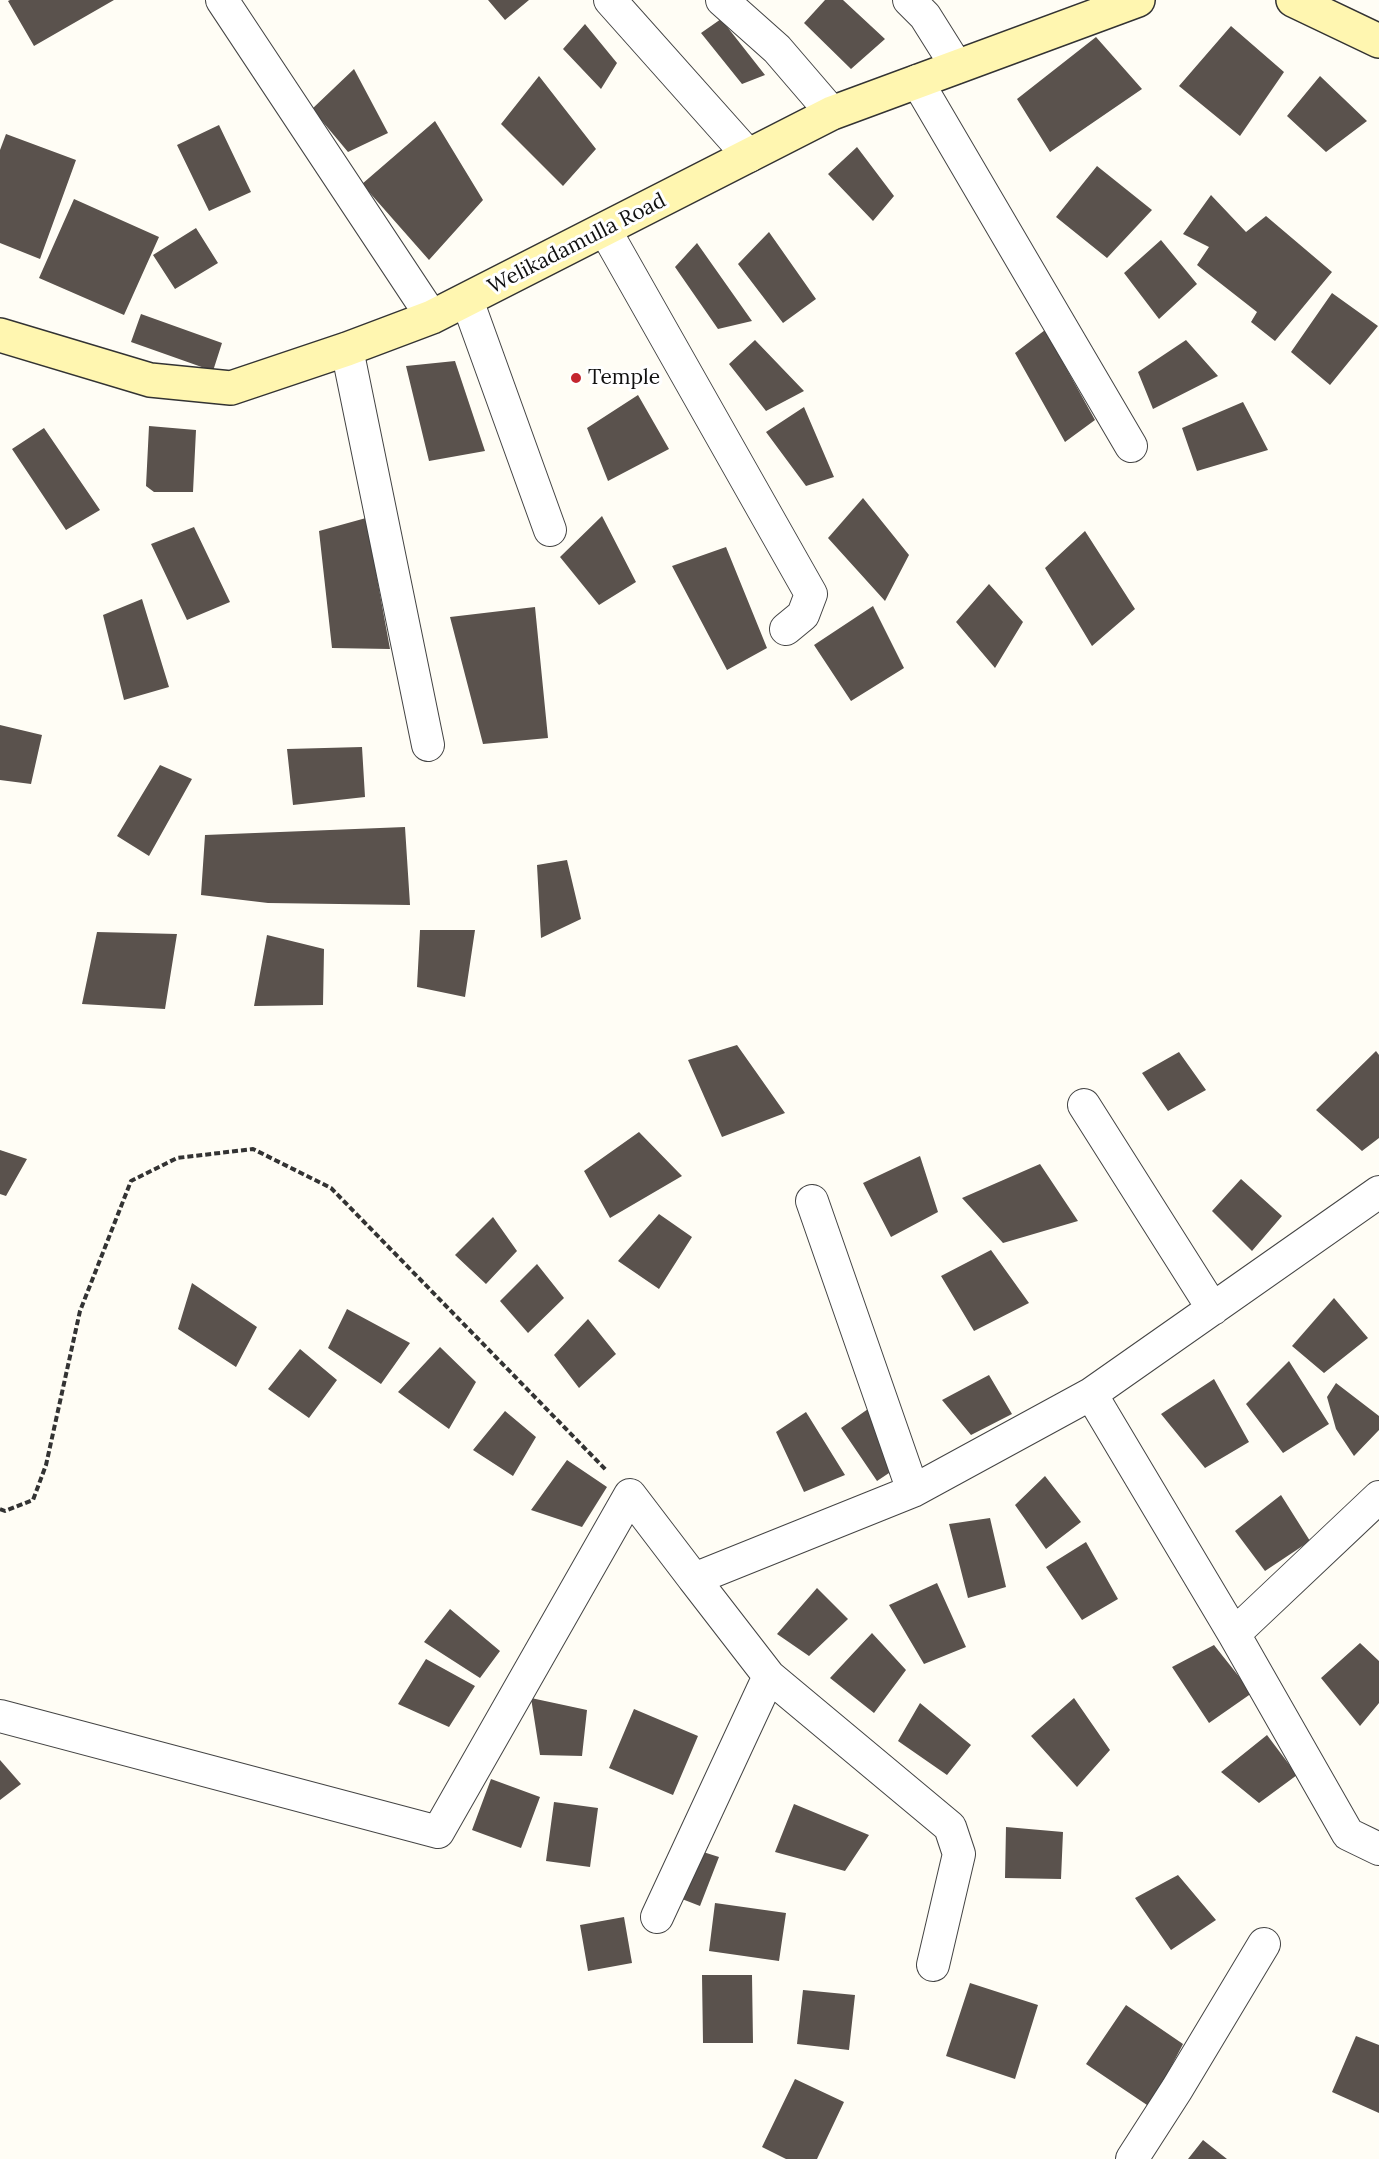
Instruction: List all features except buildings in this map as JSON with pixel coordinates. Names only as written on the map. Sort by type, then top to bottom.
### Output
[{"type":"street","points":[[222,0],[432,317]]},
{"type":"street","points":[[609,0],[749,156]]},
{"type":"street","points":[[722,0],[777,49],[832,113]]},
{"type":"street","points":[[909,0],[925,16],[957,67]]},
{"type":"street","name":"Welikadamulla Road","points":[[0,336],[150,380],[231,388],[347,349],[432,317],[832,113],[1138,0]]},
{"type":"street","points":[[1293,0],[1379,40]]},
{"type":"street","points":[[917,81],[1131,446]]},
{"type":"street","points":[[605,230],[811,594],[803,615],[786,629]]},
{"type":"street","points":[[467,300],[550,530]]},
{"type":"street","points":[[347,349],[428,745]]},
{"type":"street","points":[[1084,1105],[1213,1309]]},
{"type":"street","points":[[694,1579],[913,1491],[1091,1394],[1379,1192]]},
{"type":"street","points":[[812,1201],[913,1491]]},
{"type":"street","points":[[1091,1394],[1234,1634],[1348,1834],[1379,1849]]},
{"type":"street","points":[[0,1716],[438,1832],[630,1495],[769,1676],[950,1827],[959,1854],[933,1965]]},
{"type":"street","points":[[1234,1634],[1379,1497]]},
{"type":"street","points":[[657,1917],[769,1676]]},
{"type":"street","points":[[1132,2159],[1264,1944]]},
{"type":"path","points":[[0,1509],[5,1511],[33,1500],[46,1465],[80,1311],[131,1181],[177,1158],[253,1149],[331,1188],[630,1495]]},
{"type":"place","name":"Temple","points":[[576,378]]}]
